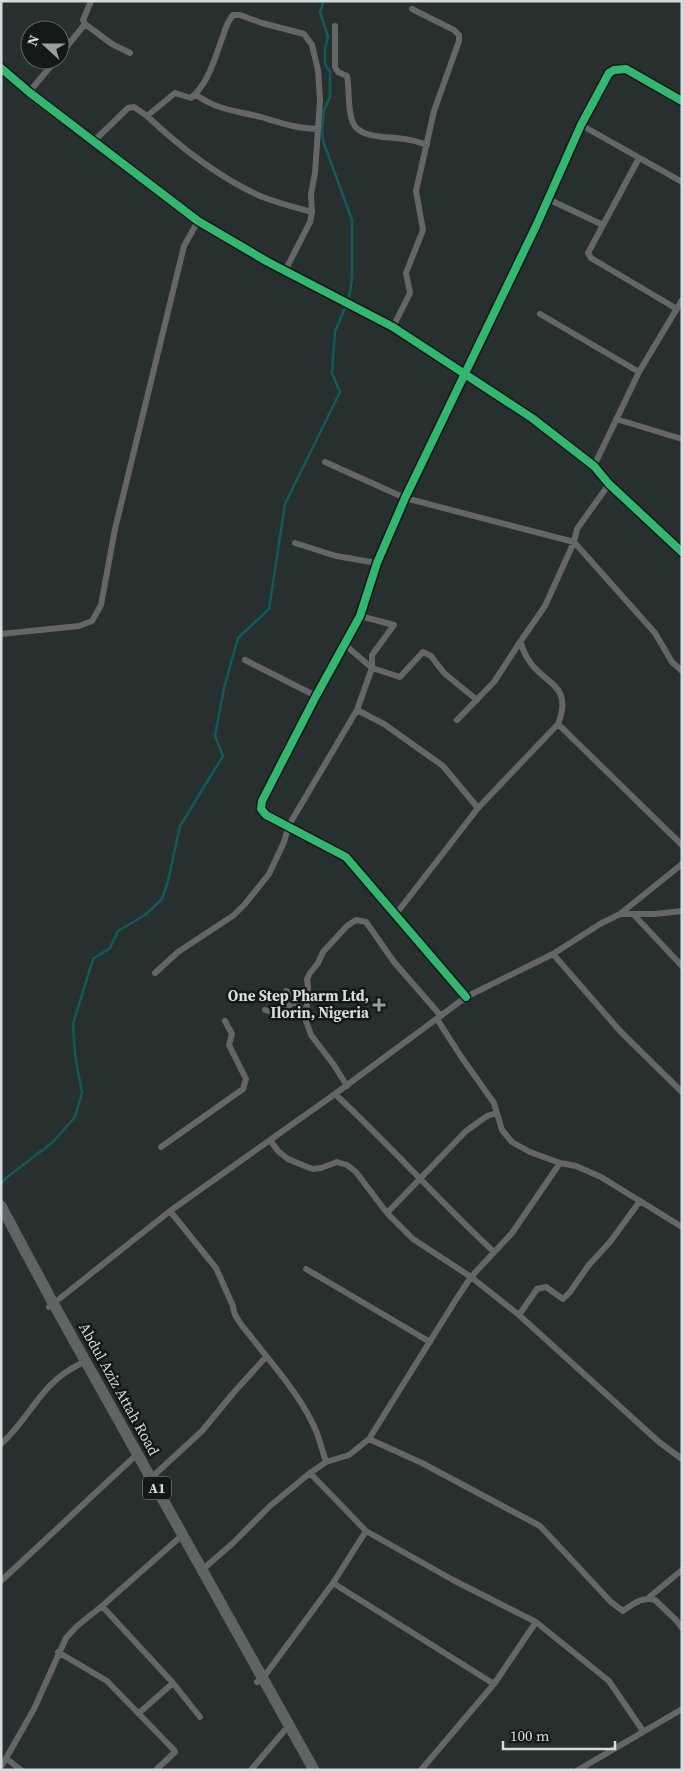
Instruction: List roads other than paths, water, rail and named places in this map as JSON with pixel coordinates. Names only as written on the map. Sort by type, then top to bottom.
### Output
[{"type":"highway","name":"Abdul Aziz Attah Road","points":[[1,1206],[80,1364],[178,1539],[314,1770]]},
{"type":"highway","name":"Abdul Aziz Attah Road","points":[[1,1218],[202,1570],[305,1770]]},
{"type":"street","points":[[91,1],[83,20],[85,24],[112,44],[130,53]]},
{"type":"street","points":[[394,327],[410,293],[406,273],[424,227],[416,197],[434,111],[459,41],[459,35],[454,30],[412,9]]},
{"type":"street","points":[[147,116],[175,93],[191,98],[196,94],[204,83],[230,18],[233,15],[240,15],[304,34],[312,45],[320,83],[316,173],[311,194],[312,212],[310,222],[285,271]]},
{"type":"street","points":[[70,43],[85,24]]},
{"type":"street","points":[[336,26],[335,67],[338,72],[347,76],[350,90],[349,109],[353,123],[358,130],[427,144]]},
{"type":"street","points":[[1,68],[29,92],[198,221],[285,271],[394,327],[532,418],[594,466],[608,484],[682,552]]},
{"type":"street","points":[[466,997],[346,856],[266,814],[261,810],[262,801],[360,616],[377,563],[405,498],[537,224],[581,126],[609,73],[614,70],[626,69],[682,101]]},
{"type":"street","points":[[29,92],[48,70]]},
{"type":"street","points":[[196,94],[206,102],[224,110],[259,117],[289,126],[318,129]]},
{"type":"street","points":[[94,141],[128,108],[134,107],[147,116],[170,138],[236,184],[275,201],[312,212]]},
{"type":"street","points":[[581,126],[682,182]]},
{"type":"street","points":[[639,158],[588,253],[590,258],[676,309]]},
{"type":"street","points":[[548,199],[603,225]]},
{"type":"street","points":[[1,634],[79,626],[92,621],[101,605],[115,529],[184,246],[198,221]]},
{"type":"street","points":[[594,466],[639,372],[682,300]]},
{"type":"street","points":[[540,314],[639,372]]},
{"type":"street","points":[[616,420],[682,438]]},
{"type":"street","points":[[325,462],[405,498],[574,542],[655,633],[672,662],[682,671]]},
{"type":"street","points":[[457,720],[494,682],[545,606],[574,542],[577,528],[608,484]]},
{"type":"street","points":[[295,543],[336,556],[377,563]]},
{"type":"street","points":[[155,973],[178,952],[234,915],[269,874],[284,842],[289,825],[358,710],[372,668],[372,654],[394,625],[360,616]]},
{"type":"street","points":[[396,914],[478,808],[558,724],[561,716],[562,702],[560,692],[527,659],[525,650],[520,642]]},
{"type":"street","points":[[344,644],[372,668],[400,677],[423,652],[431,656],[444,673],[477,700]]},
{"type":"street","points":[[246,660],[316,696]]},
{"type":"street","points":[[358,710],[384,724],[443,766],[478,808]]},
{"type":"street","points":[[558,724],[682,845]]},
{"type":"street","points":[[51,1305],[170,1211],[335,1094],[466,997],[553,954],[600,924],[620,914],[682,864]]},
{"type":"street","points":[[620,914],[634,915],[682,911]]},
{"type":"street","points":[[634,915],[682,966]]},
{"type":"street","points":[[346,1086],[334,1065],[311,1035],[306,1021],[307,980],[323,952],[346,926],[356,920],[366,922],[394,962],[439,1017],[462,1058],[494,1103],[502,1130],[512,1142],[530,1152],[560,1163],[576,1166],[601,1177],[682,1227]]},
{"type":"street","points":[[553,954],[620,1031],[682,1092]]},
{"type":"street","points":[[286,991],[292,994],[296,1002],[306,1012]]},
{"type":"street","points":[[265,1010],[275,1013],[280,1012],[296,1002]]},
{"type":"street","points":[[161,1147],[243,1090],[246,1078],[229,1045],[232,1034],[225,1021]]},
{"type":"street","points":[[335,1094],[385,1142],[450,1211],[494,1252]]},
{"type":"street","points":[[387,1212],[466,1131],[487,1116],[496,1113]]},
{"type":"street","points":[[270,1140],[278,1151],[288,1159],[313,1169],[337,1162],[347,1165],[356,1172],[387,1212],[413,1239],[471,1277],[519,1315],[659,1442],[682,1459]]},
{"type":"street","points":[[202,1570],[270,1506],[310,1473],[326,1462],[349,1454],[370,1439],[471,1277],[512,1233],[560,1163]]},
{"type":"street","points":[[519,1315],[537,1289],[546,1287],[563,1299],[588,1266],[610,1242],[640,1201]]},
{"type":"street","points":[[170,1211],[216,1268],[233,1306],[233,1312],[284,1378],[306,1412],[317,1433],[326,1462]]},
{"type":"street","points":[[306,1269],[430,1342]]},
{"type":"street","points":[[151,1478],[202,1431],[266,1357]]},
{"type":"street","points":[[1,1444],[54,1380],[65,1371],[80,1364]]},
{"type":"street","points":[[370,1439],[422,1463],[540,1526],[611,1602],[624,1611],[636,1602],[647,1599],[655,1600],[682,1628]]},
{"type":"street","points":[[1,1581],[133,1458]]},
{"type":"street","points":[[310,1473],[366,1531],[453,1580],[536,1622],[608,1681],[643,1731]]},
{"type":"street","points":[[260,1680],[333,1583],[366,1531]]},
{"type":"street","points":[[1,1767],[34,1710],[51,1673],[58,1652],[66,1638],[77,1626],[178,1539]]},
{"type":"street","points":[[647,1599],[682,1570]]},
{"type":"street","points":[[333,1583],[494,1684]]},
{"type":"street","points":[[102,1606],[173,1683],[200,1717]]},
{"type":"street","points":[[420,1770],[494,1684],[536,1622]]},
{"type":"street","points":[[58,1652],[107,1681],[140,1713],[175,1752],[156,1770]]},
{"type":"street","points":[[140,1713],[173,1683]]},
{"type":"street","points":[[578,1770],[682,1709]]},
{"type":"street","points":[[252,1770],[284,1731]]},
{"type":"street","points":[[7,1759],[21,1770]]},
{"type":"waterway","points":[[1,1184],[6,1178],[53,1142],[75,1117],[82,1093],[75,1055],[73,1024],[93,959],[110,948],[118,931],[145,915],[162,899],[168,881],[180,826],[223,756],[215,736],[224,688],[238,638],[269,609],[285,504],[340,392],[332,373],[335,332],[349,298],[352,279],[352,220],[323,141],[324,110],[330,97],[330,72],[325,64],[325,50],[328,37],[320,12],[324,1]]},
{"type":"place","name":"One Step Pharm Ltd, Ilorin, Nigeria","points":[[379,1005]]}]
